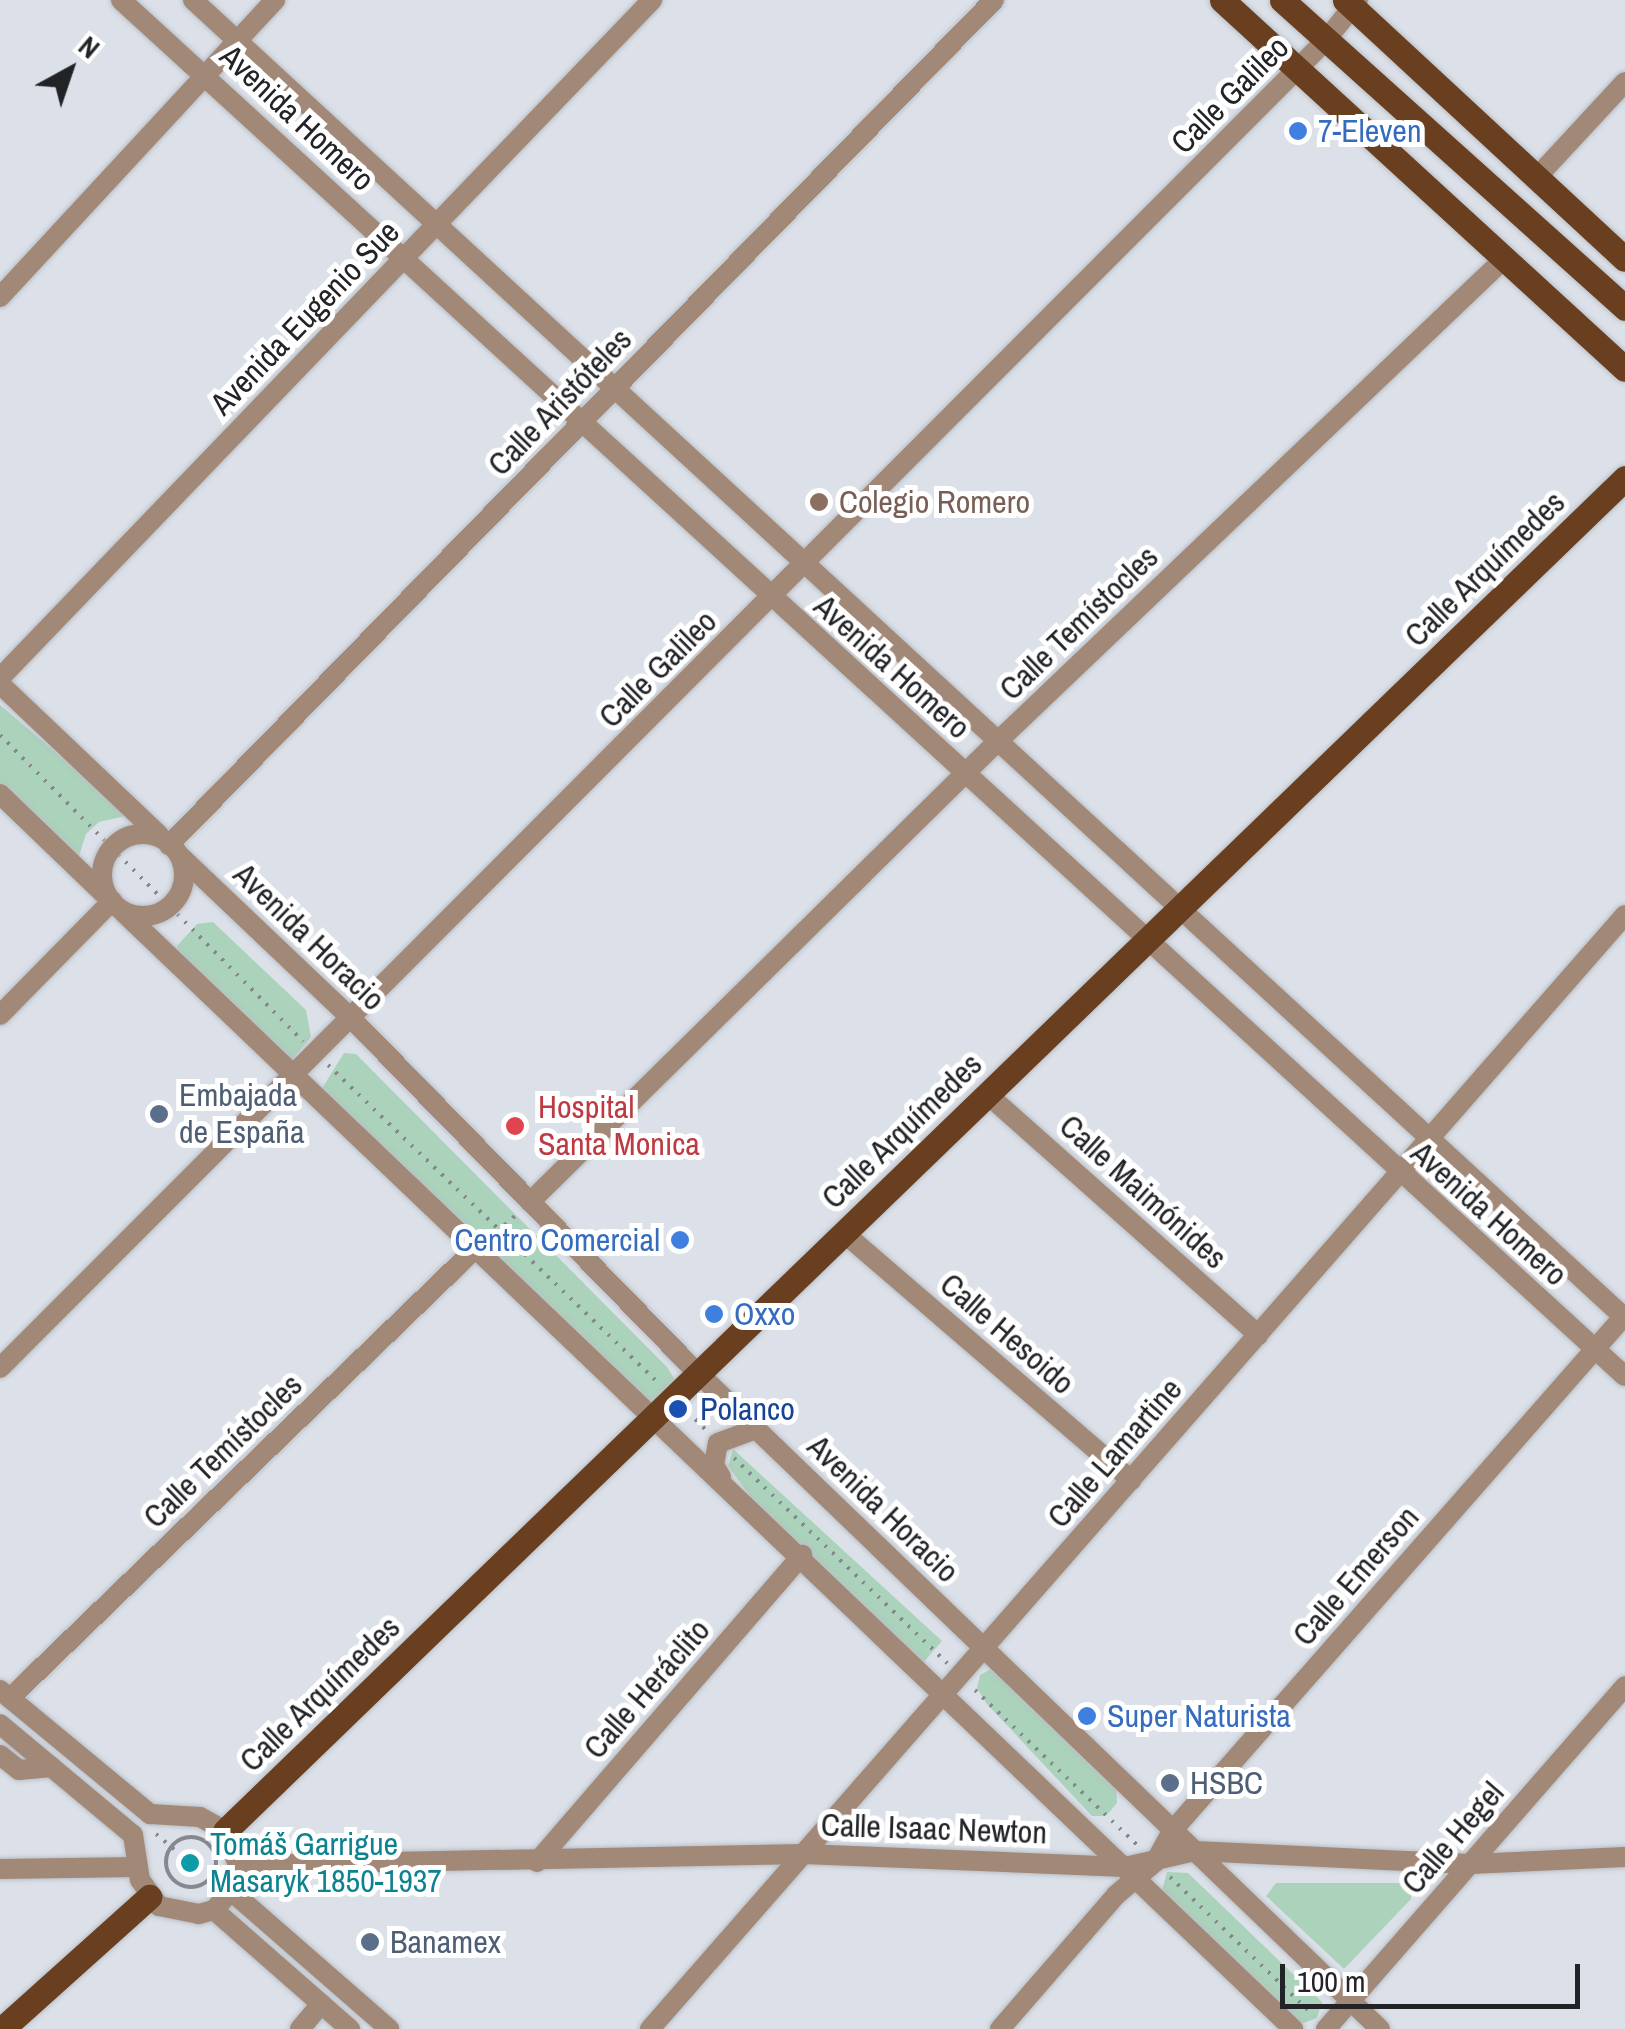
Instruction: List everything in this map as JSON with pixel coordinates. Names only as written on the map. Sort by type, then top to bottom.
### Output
[{"type":"main road","points":[[1222,0],[1625,369]]},
{"type":"main road","points":[[1282,0],[1625,308]]},
{"type":"main road","points":[[1352,2],[1625,258]]},
{"type":"main road","name":"Calle Arquímedes","points":[[224,1831],[1625,478]]},
{"type":"main road","points":[[2,2029],[149,1897]]},
{"type":"street","name":"Avenida Homero","points":[[121,0],[1399,1174],[1625,1376]]},
{"type":"street","name":"Avenida Homero","points":[[193,0],[1625,1317]]},
{"type":"street","points":[[0,297],[275,0]]},
{"type":"street","name":"Avenida Eugenio Sue","points":[[0,681],[652,0]]},
{"type":"street","name":"Calle Aristóteles","points":[[169,845],[994,0]]},
{"type":"street","name":"Calle Galileo","points":[[0,1368],[1326,40],[1352,2]]},
{"type":"street","points":[[1537,177],[1625,82]]},
{"type":"street","name":"Calle Temístocles","points":[[530,1202],[998,742],[1503,260]]},
{"type":"street","name":"Avenida Horacio","points":[[0,681],[351,1018],[699,1374],[1380,2029]]},
{"type":"street","points":[[0,794],[293,1076],[656,1415],[1293,2029]]},
{"type":"street","points":[[0,1015],[112,902],[110,849],[133,834],[169,845],[186,869],[179,898],[154,914],[112,902]]},
{"type":"street","name":"Calle Lamartine","points":[[650,2029],[1625,915]]},
{"type":"street","name":"Calle Maimónides","points":[[988,1094],[1258,1335]]},
{"type":"street","name":"Calle Hesoido","points":[[844,1233],[1131,1480]]},
{"type":"street","name":"Calle Temístocles","points":[[5,1694],[477,1247]]},
{"type":"street","name":"Calle Emerson","points":[[1000,2029],[1130,1872],[1155,1862],[1173,1830],[1625,1317]]},
{"type":"street","points":[[720,1477],[714,1465],[718,1443],[756,1428]]},
{"type":"street","name":"Calle Heráclito","points":[[537,1862],[802,1555]]},
{"type":"street","name":"Calle Hegel","points":[[1326,2029],[1625,1686]]},
{"type":"street","points":[[0,1724],[133,1834],[138,1867],[149,1897],[180,1914],[214,1910],[231,1891],[238,1865],[224,1831],[200,1816],[150,1814],[5,1694]]},
{"type":"street","points":[[0,1755],[19,1770],[52,1767]]},
{"type":"street","points":[[1155,1862],[1195,1851],[1470,1864],[1625,1858]]},
{"type":"street","name":"Calle Isaac Newton","points":[[238,1865],[803,1854],[1130,1872]]},
{"type":"street","points":[[0,1869],[138,1867]]},
{"type":"street","points":[[231,1891],[389,2029]]},
{"type":"street","points":[[214,1910],[350,2029]]},
{"type":"street","points":[[300,2029],[321,2004]]},
{"type":"path","points":[[477,1247],[530,1202]]},
{"type":"path","points":[[192,1836],[207,1842],[216,1856],[210,1879],[195,1887],[178,1884],[167,1871],[170,1846],[192,1836]]},
{"type":"green space","points":[[0,705],[130,815],[99,822],[86,834],[78,859],[0,785]]},
{"type":"green space","points":[[213,922],[306,1010],[311,1037],[289,1063],[176,961],[177,946],[197,924]]},
{"type":"green space","points":[[344,1053],[356,1054],[667,1367],[678,1385],[666,1402],[646,1403],[321,1090]]},
{"type":"green space","points":[[733,1449],[942,1641],[922,1664],[758,1507],[728,1466]]},
{"type":"green space","points":[[997,1666],[1116,1779],[1117,1803],[1106,1816],[1092,1816],[986,1703],[977,1688],[980,1675]]},
{"type":"green space","points":[[1167,1872],[1188,1873],[1322,2002],[1317,2018],[1298,2025],[1161,1894]]},
{"type":"green space","points":[[1276,1883],[1411,1883],[1411,1899],[1344,1969],[1266,1896]]},
{"type":"place","name":"7-Eleven","points":[[1298,131]]},
{"type":"place","name":"Colegio Romero","points":[[819,502]]},
{"type":"place","name":"Embajada de España","points":[[159,1114]]},
{"type":"place","name":"Hospital Santa Monica","points":[[515,1126]]},
{"type":"place","name":"Centro Comercial","points":[[680,1240]]},
{"type":"place","name":"Oxxo","points":[[714,1314]]},
{"type":"place","name":"Polanco","points":[[678,1409]]},
{"type":"place","name":"Super Naturista","points":[[1087,1716]]},
{"type":"place","name":"HSBC","points":[[1170,1783]]},
{"type":"place","name":"Tomáš Garrigue Masaryk 1850-1937","points":[[190,1863]]},
{"type":"place","name":"Banamex","points":[[370,1942]]}]
